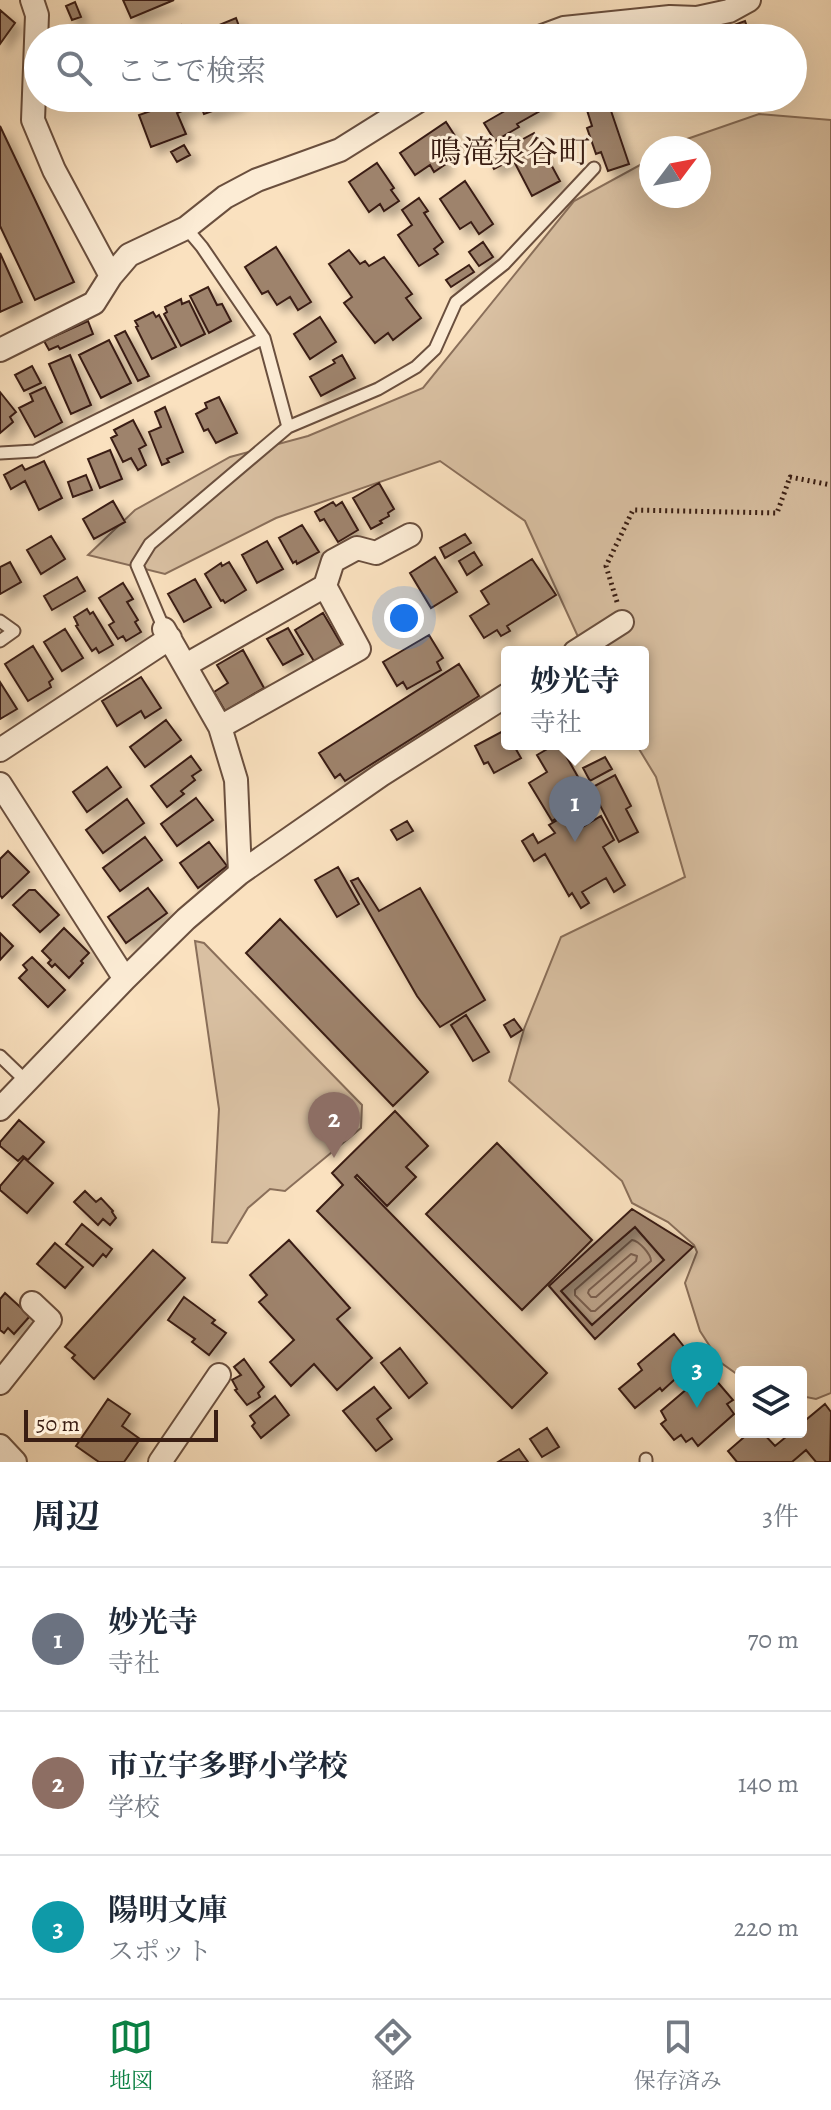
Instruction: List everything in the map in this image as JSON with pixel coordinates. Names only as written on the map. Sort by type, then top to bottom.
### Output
[{"type":"street","points":[[32,0],[37,24]]},
{"type":"street","points":[[603,24],[670,17],[697,18],[729,11],[749,0]]},
{"type":"street","points":[[33,112],[33,120],[54,170],[111,276]]},
{"type":"street","points":[[0,350],[94,303],[129,255],[186,228],[225,197],[257,180],[340,150],[401,112]]},
{"type":"street","points":[[186,665],[325,586],[333,561],[357,548],[376,553],[410,535]]},
{"type":"street","points":[[220,727],[359,649],[325,586]]},
{"type":"street","points":[[584,646],[622,622]]},
{"type":"street","points":[[0,750],[167,633],[220,727],[236,780],[240,873]]},
{"type":"street","points":[[0,1109],[186,919],[240,873],[381,775],[501,699]]},
{"type":"street","points":[[0,784],[125,979]]},
{"type":"street","points":[[0,1383],[50,1320],[32,1303]]},
{"type":"street","points":[[162,1461],[219,1375]]},
{"type":"street","points":[[0,1446],[15,1462]]},
{"type":"lane","points":[[167,633],[137,565],[150,544],[288,427],[378,389],[416,367],[435,349],[456,302],[504,264],[594,168]]},
{"type":"lane","points":[[186,228],[264,338],[288,427]]},
{"type":"lane","points":[[0,453],[35,451],[264,338]]},
{"type":"lane","points":[[0,621],[14,631],[0,641]]},
{"type":"lane","points":[[0,1056],[26,1081]]},
{"type":"path","points":[[622,622],[606,566],[633,510],[777,513],[790,477],[831,485]]},
{"type":"shaded area","points":[[759,114],[831,120],[831,1393],[816,1399],[807,1397],[807,1366],[735,1366],[735,1373],[720,1362],[700,1331],[685,1283],[697,1252],[694,1245],[668,1222],[632,1203],[622,1181],[509,1081],[524,1029],[561,937],[685,877],[656,777],[640,750],[649,750],[649,646],[582,646],[525,521],[440,461],[276,518],[165,574],[88,555],[135,510],[230,457],[308,436],[423,388],[574,201],[639,166],[639,208],[711,208],[711,136],[696,136]]},
{"type":"shaded area","points":[[195,941],[204,943],[362,1105],[361,1128],[285,1191],[270,1189],[248,1208],[227,1243],[212,1242],[219,1109]]},
{"type":"water","points":[[635,1227],[664,1260],[592,1325],[561,1291]]},
{"type":"building","points":[[123,0],[174,0],[131,18]]},
{"type":"building","points":[[75,2],[81,17],[72,20],[66,6]]},
{"type":"building","points":[[0,10],[15,23],[0,44]]},
{"type":"building","points":[[236,18],[238,24],[222,24]]},
{"type":"building","points":[[180,112],[177,113],[186,134],[151,147],[139,115]]},
{"type":"building","points":[[503,112],[538,112],[495,141],[484,123]]},
{"type":"building","points":[[588,112],[611,112],[629,164],[608,171],[601,152],[596,154],[587,128],[592,126]]},
{"type":"building","points":[[446,122],[459,142],[440,155],[446,164],[434,172],[430,165],[415,175],[400,153]]},
{"type":"building","points":[[0,126],[74,282],[35,300],[0,226]]},
{"type":"building","points":[[534,133],[560,181],[532,196],[507,148]]},
{"type":"building","points":[[184,145],[190,155],[177,162],[171,152]]},
{"type":"building","points":[[505,148],[511,160],[494,169],[487,157]]},
{"type":"building","points":[[377,163],[399,201],[384,211],[380,204],[369,212],[349,182]]},
{"type":"building","points":[[465,181],[493,224],[479,234],[471,222],[460,229],[440,199]]},
{"type":"building","points":[[419,198],[428,211],[424,213],[443,242],[434,249],[438,254],[419,266],[398,235],[412,225],[402,210]]},
{"type":"building","points":[[483,242],[493,257],[479,266],[469,252]]},
{"type":"building","points":[[276,247],[311,302],[298,310],[290,297],[277,305],[268,291],[262,294],[245,267]]},
{"type":"building","points":[[349,250],[360,264],[365,261],[369,266],[384,257],[412,294],[406,298],[421,318],[393,340],[388,333],[375,343],[344,303],[352,297],[329,264]]},
{"type":"building","points":[[0,253],[22,302],[0,312]]},
{"type":"building","points":[[469,265],[474,272],[451,287],[446,280]]},
{"type":"building","points":[[208,287],[217,305],[222,304],[231,321],[209,333],[190,296]]},
{"type":"building","points":[[181,299],[182,304],[189,301],[205,334],[181,346],[164,314],[167,312],[165,307]]},
{"type":"building","points":[[153,312],[156,317],[159,315],[176,347],[152,359],[135,321]]},
{"type":"building","points":[[320,317],[336,342],[310,359],[294,334]]},
{"type":"building","points":[[88,321],[93,334],[60,349],[58,346],[49,350],[44,341]]},
{"type":"building","points":[[125,331],[149,376],[138,381],[115,336]]},
{"type":"building","points":[[109,340],[131,383],[101,398],[79,355]]},
{"type":"building","points":[[70,355],[91,405],[71,414],[49,364]]},
{"type":"building","points":[[342,355],[355,378],[321,396],[310,377],[335,363],[333,360]]},
{"type":"building","points":[[32,366],[41,383],[24,391],[15,375]]},
{"type":"building","points":[[45,387],[62,422],[35,437],[19,408],[33,401],[30,394]]},
{"type":"building","points":[[0,392],[16,412],[10,417],[13,422],[0,433]]},
{"type":"building","points":[[219,397],[237,433],[216,443],[208,429],[204,431],[196,414],[207,408],[205,403]]},
{"type":"building","points":[[165,407],[183,452],[167,459],[169,462],[162,465],[149,432],[161,427],[155,412]]},
{"type":"building","points":[[133,420],[146,445],[139,449],[146,465],[138,470],[131,458],[123,462],[111,438],[117,435],[114,430]]},
{"type":"building","points":[[110,450],[122,479],[100,488],[88,459]]},
{"type":"building","points":[[44,461],[62,498],[39,510],[25,481],[11,489],[4,475],[22,465],[25,470]]},
{"type":"building","points":[[86,475],[92,490],[73,497],[68,482]]},
{"type":"building","points":[[379,483],[394,509],[380,521],[382,523],[371,529],[353,498]]},
{"type":"building","points":[[113,501],[125,522],[94,539],[83,519]]},
{"type":"building","points":[[333,502],[336,506],[342,502],[358,530],[338,542],[324,519],[320,521],[315,512]]},
{"type":"building","points":[[302,525],[319,552],[297,564],[296,561],[293,563],[279,538]]},
{"type":"building","points":[[465,534],[471,543],[445,558],[440,548]]},
{"type":"building","points":[[51,536],[65,559],[41,574],[27,550]]},
{"type":"building","points":[[267,541],[283,569],[257,583],[242,555]]},
{"type":"building","points":[[474,552],[482,565],[467,575],[459,561]]},
{"type":"building","points":[[435,557],[457,592],[431,608],[410,573]]},
{"type":"building","points":[[532,559],[556,595],[507,626],[510,631],[501,636],[497,630],[484,638],[470,616],[489,604],[481,591]]},
{"type":"building","points":[[10,562],[21,582],[0,594],[0,567]]},
{"type":"building","points":[[229,562],[246,590],[225,603],[205,574],[221,563],[222,566]]},
{"type":"building","points":[[77,577],[85,591],[52,610],[44,596]]},
{"type":"building","points":[[195,579],[211,607],[184,622],[168,594]]},
{"type":"building","points":[[123,583],[133,599],[127,602],[141,632],[126,641],[123,636],[118,639],[109,625],[114,622],[99,598]]},
{"type":"building","points":[[87,609],[90,614],[93,612],[113,645],[99,653],[96,648],[92,651],[76,626],[74,617]]},
{"type":"building","points":[[323,613],[343,647],[315,663],[295,630]]},
{"type":"building","points":[[288,628],[303,654],[283,665],[267,639]]},
{"type":"building","points":[[65,629],[83,658],[62,671],[44,642]]},
{"type":"building","points":[[429,635],[443,658],[437,662],[441,670],[407,689],[403,682],[397,686],[383,662]]},
{"type":"building","points":[[33,646],[53,679],[49,682],[51,687],[28,701],[5,664]]},
{"type":"building","points":[[243,650],[264,688],[225,711],[214,692],[228,683],[217,665]]},
{"type":"building","points":[[459,664],[479,696],[345,781],[340,774],[335,778],[319,753]]},
{"type":"building","points":[[141,677],[161,708],[145,718],[141,711],[117,726],[102,701]]},
{"type":"building","points":[[0,682],[17,709],[0,719]]},
{"type":"building","points":[[166,720],[181,740],[145,767],[130,747]]},
{"type":"building","points":[[501,732],[501,750],[516,750],[521,758],[494,773],[488,762],[484,764],[475,746]]},
{"type":"building","points":[[546,750],[572,750],[565,754],[590,798],[552,821],[529,783],[547,772],[537,755]]},
{"type":"building","points":[[191,756],[201,770],[192,776],[195,780],[181,791],[184,794],[167,807],[151,786]]},
{"type":"building","points":[[605,757],[612,769],[590,781],[583,768]]},
{"type":"building","points":[[107,767],[121,787],[87,812],[73,792]]},
{"type":"building","points":[[615,775],[631,806],[626,809],[638,832],[619,842],[591,788]]},
{"type":"building","points":[[196,798],[213,820],[177,846],[161,824]]},
{"type":"building","points":[[127,799],[144,823],[103,853],[86,830]]},
{"type":"building","points":[[571,812],[581,828],[601,816],[614,840],[603,847],[625,885],[614,892],[606,878],[582,892],[589,903],[581,908],[572,893],[569,896],[545,854],[534,861],[522,841],[533,834],[538,843],[555,833],[549,825]]},
{"type":"building","points":[[407,821],[413,831],[397,840],[391,830]]},
{"type":"building","points":[[145,837],[162,860],[120,891],[103,868]]},
{"type":"building","points":[[209,842],[227,866],[198,888],[180,863]]},
{"type":"building","points":[[8,851],[29,872],[2,898],[0,859]]},
{"type":"building","points":[[338,867],[359,904],[337,917],[315,880]]},
{"type":"building","points":[[358,878],[379,911],[420,888],[485,1000],[440,1027],[417,996],[351,881]]},
{"type":"building","points":[[148,888],[167,913],[126,943],[108,917]]},
{"type":"building","points":[[29,890],[35,890],[59,915],[40,932],[13,905]]},
{"type":"building","points":[[280,919],[428,1072],[393,1106],[246,953]]},
{"type":"building","points":[[64,928],[89,953],[69,978],[55,964],[52,967],[48,963],[51,960],[42,951]]},
{"type":"building","points":[[0,933],[13,946],[0,960]]},
{"type":"building","points":[[32,957],[65,990],[48,1007],[19,978],[27,970],[23,965]]},
{"type":"building","points":[[466,1015],[489,1052],[473,1061],[451,1025]]},
{"type":"building","points":[[514,1019],[522,1030],[511,1037],[504,1025]]},
{"type":"building","points":[[395,1111],[428,1146],[406,1167],[416,1177],[387,1206],[357,1175],[355,1177],[547,1373],[512,1408],[317,1211],[343,1185],[332,1173]]},
{"type":"building","points":[[19,1120],[44,1142],[28,1160],[23,1156],[18,1161],[0,1146],[0,1142]]},
{"type":"building","points":[[497,1143],[592,1240],[522,1310],[426,1214]]},
{"type":"building","points":[[24,1158],[53,1183],[27,1213],[0,1190]]},
{"type":"building","points":[[85,1191],[96,1202],[101,1198],[113,1211],[116,1218],[110,1225],[103,1219],[98,1225],[74,1202]]},
{"type":"building","points":[[632,1209],[693,1247],[595,1339],[549,1286]],"holes":[[[635,1227],[664,1260],[592,1325],[561,1291]]]},
{"type":"building","points":[[82,1224],[112,1249],[93,1266],[66,1244]]},
{"type":"building","points":[[289,1240],[350,1308],[337,1319],[372,1358],[337,1390],[314,1364],[291,1386],[270,1362],[294,1340],[259,1302],[267,1295],[250,1275]]},
{"type":"building","points":[[55,1243],[83,1267],[65,1288],[37,1264]]},
{"type":"building","points":[[153,1250],[185,1278],[94,1379],[65,1347]]},
{"type":"building","points":[[5,1293],[30,1316],[14,1334],[8,1328],[4,1333],[0,1330],[0,1299]]},
{"type":"building","points":[[184,1297],[215,1320],[212,1323],[226,1333],[209,1355],[192,1342],[195,1339],[168,1320]]},
{"type":"building","points":[[674,1334],[695,1361],[662,1391],[660,1388],[635,1408],[619,1389],[642,1370],[638,1364]]},
{"type":"building","points":[[400,1348],[427,1383],[409,1398],[381,1363]]},
{"type":"building","points":[[244,1359],[264,1387],[258,1393],[260,1397],[247,1405],[235,1390],[232,1380],[241,1375],[234,1367]]},
{"type":"building","points":[[708,1371],[733,1400],[727,1404],[734,1414],[698,1446],[692,1438],[686,1442],[681,1435],[674,1440],[661,1424],[666,1420],[661,1411]]},
{"type":"building","points":[[374,1387],[391,1408],[377,1419],[392,1439],[376,1451],[343,1411]]},
{"type":"building","points":[[275,1396],[289,1415],[261,1438],[252,1426],[255,1423],[250,1416]]},
{"type":"building","points":[[108,1399],[130,1414],[122,1426],[140,1439],[124,1462],[99,1462],[76,1446]]},
{"type":"building","points":[[825,1404],[831,1412],[830,1462],[816,1462],[806,1450],[792,1462],[737,1462],[728,1451],[743,1438],[768,1438],[775,1446],[785,1438],[807,1438],[807,1419]]},
{"type":"building","points":[[547,1428],[559,1447],[542,1457],[530,1439]]},
{"type":"building","points":[[519,1449],[528,1462],[498,1462]]},
{"type":"place","name":"妙光寺","points":[[575,842]]},
{"type":"place","name":"市立宇多野小学校","points":[[334,1158]]},
{"type":"place","name":"陽明文庫","points":[[697,1408]]},
{"type":"district","name":"鳴滝泉谷町","points":[[510,152]]}]
